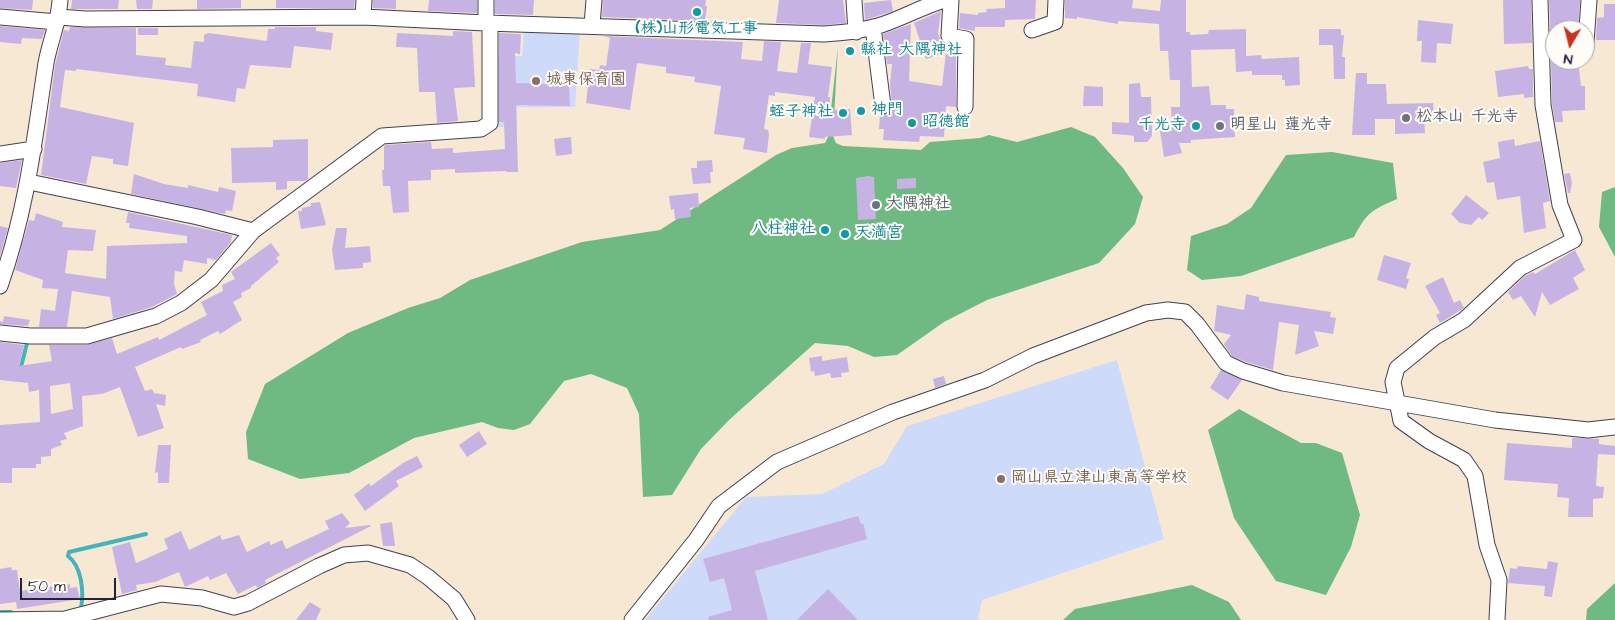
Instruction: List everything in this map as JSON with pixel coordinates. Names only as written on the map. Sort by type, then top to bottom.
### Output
[{"type":"street","points":[[0,286],[18,232],[29,182],[47,60],[58,19],[60,0]]},
{"type":"street","points":[[363,17],[364,0]]},
{"type":"street","points":[[0,333],[30,336],[88,336],[156,316],[181,303],[211,280],[253,231],[382,136],[481,129],[490,123],[486,0]]},
{"type":"street","points":[[592,25],[594,0]]},
{"type":"street","points":[[854,0],[856,32]]},
{"type":"street","points":[[0,17],[58,19],[363,17],[796,34],[856,32],[873,27],[919,7],[944,0]]},
{"type":"street","points":[[951,0],[949,36],[966,39],[965,107]]},
{"type":"street","points":[[1032,30],[1055,22],[1056,0]]},
{"type":"street","points":[[1497,620],[1499,580],[1487,545],[1475,476],[1464,460],[1407,427],[1401,421],[1393,382],[1397,368],[1435,337],[1469,316],[1520,268],[1574,240],[1560,205],[1543,105],[1540,0]]},
{"type":"street","points":[[1588,20],[1589,0]]},
{"type":"street","points":[[873,27],[883,106]]},
{"type":"street","points":[[0,154],[34,149]]},
{"type":"street","points":[[29,182],[198,217],[253,231]]},
{"type":"street","points":[[632,620],[696,540],[719,506],[777,462],[893,412],[985,380],[1033,356],[1146,313],[1168,310],[1184,312],[1197,324],[1226,364],[1283,383],[1495,420],[1588,430],[1615,427]]},
{"type":"street","points":[[0,620],[65,619],[162,594],[195,597],[234,607],[248,603],[318,566],[344,556],[368,553],[410,565],[428,576],[454,599],[467,620]]},
{"type":"shaded area","name":"城東保育園","points":[[524,27],[580,30],[575,107],[517,107],[517,127],[497,127],[496,56],[522,56]]},
{"type":"shaded area","name":"岡山県立津山東高等学校","points":[[1117,360],[1164,539],[982,600],[978,618],[981,620],[645,620],[746,497],[822,494],[884,464],[907,426]]},
{"type":"green space","points":[[838,46],[833,136],[836,143],[843,146],[921,150],[930,142],[980,138],[989,135],[1017,142],[1071,127],[1095,137],[1123,168],[1143,197],[1135,224],[1099,263],[987,300],[944,322],[897,355],[874,357],[848,346],[815,343],[729,420],[701,449],[672,495],[643,497],[639,414],[627,388],[591,374],[564,381],[530,424],[514,430],[498,428],[482,422],[414,438],[349,473],[300,479],[248,459],[246,432],[265,384],[348,333],[408,308],[440,298],[470,280],[582,242],[660,230],[776,155],[792,148],[825,143],[828,137]]},
{"type":"green space","points":[[1332,152],[1393,163],[1397,199],[1371,213],[1354,237],[1241,276],[1202,280],[1187,270],[1191,236],[1227,224],[1251,208],[1286,155]]},
{"type":"green space","points":[[1615,187],[1615,257],[1599,227],[1602,192]]},
{"type":"green space","points":[[1239,409],[1301,443],[1316,443],[1342,453],[1360,515],[1351,547],[1326,595],[1276,581],[1234,518],[1208,430]]},
{"type":"green space","points":[[1615,583],[1615,620],[1586,620],[1587,609]]},
{"type":"green space","points":[[1192,585],[1229,602],[1241,620],[1063,620],[1075,609]]},
{"type":"water","points":[[908,193],[915,197],[900,212],[896,206],[902,196]]},
{"type":"building","points":[[0,0],[33,0],[32,10],[0,8]]},
{"type":"building","points":[[72,0],[119,0],[118,9],[71,9]]},
{"type":"building","points":[[136,0],[153,0],[152,9],[137,9]]},
{"type":"building","points":[[197,0],[241,0],[241,8],[197,9]]},
{"type":"building","points":[[276,0],[355,0],[354,8],[276,8]]},
{"type":"building","points":[[373,0],[396,0],[396,9],[373,8]]},
{"type":"building","points":[[429,0],[477,0],[477,13],[428,11]]},
{"type":"building","points":[[495,0],[534,0],[533,15],[495,14]]},
{"type":"building","points":[[603,0],[706,0],[705,6],[707,6],[705,21],[602,17]]},
{"type":"building","points":[[779,0],[843,0],[846,23],[824,25],[776,23]]},
{"type":"building","points":[[891,0],[893,11],[865,20],[864,3]]},
{"type":"building","points":[[1005,0],[1036,0],[1035,19],[1005,20],[1005,27],[975,27],[975,31],[959,28],[960,13],[978,15],[978,13],[987,12],[986,9],[1005,8]]},
{"type":"building","points":[[1065,0],[1133,0],[1132,8],[1160,11],[1161,0],[1186,0],[1186,32],[1190,32],[1190,35],[1208,34],[1209,30],[1246,29],[1246,56],[1261,55],[1262,59],[1299,57],[1300,85],[1285,86],[1285,80],[1282,80],[1282,75],[1252,75],[1252,71],[1236,72],[1235,49],[1191,50],[1192,87],[1209,86],[1211,105],[1226,105],[1226,109],[1234,109],[1235,137],[1191,140],[1191,143],[1179,143],[1182,153],[1164,157],[1160,131],[1172,131],[1171,107],[1180,107],[1180,80],[1170,80],[1168,51],[1160,51],[1159,24],[1118,21],[1118,24],[1077,17],[1077,19],[1065,18]]},
{"type":"building","points":[[1503,0],[1531,0],[1532,43],[1504,44]]},
{"type":"building","points":[[1549,0],[1580,0],[1579,20],[1550,20]]},
{"type":"building","points":[[1604,4],[1615,4],[1615,40],[1596,40],[1597,18],[1604,17]]},
{"type":"building","points":[[941,11],[938,33],[945,53],[926,59],[914,23]]},
{"type":"building","points":[[1418,20],[1453,24],[1451,44],[1437,43],[1436,63],[1421,62],[1422,41],[1417,41]]},
{"type":"building","points":[[911,24],[909,81],[942,86],[946,52],[956,53],[956,107],[946,106],[944,137],[920,136],[919,142],[883,140],[884,129],[879,129],[880,115],[888,114],[892,105],[890,84],[892,64],[887,64],[883,34]]},
{"type":"building","points":[[0,26],[45,30],[42,39],[22,38],[21,44],[0,42]]},
{"type":"building","points":[[70,27],[136,28],[136,55],[166,58],[165,65],[191,68],[194,41],[204,42],[204,35],[209,33],[267,41],[268,29],[275,29],[275,27],[316,27],[316,31],[333,33],[331,50],[294,46],[291,68],[250,65],[245,89],[237,88],[235,102],[197,96],[198,84],[76,69],[76,71],[65,70],[60,107],[134,123],[128,166],[113,164],[113,159],[92,156],[86,184],[41,175],[55,65],[64,30],[69,31]]},
{"type":"building","points":[[138,28],[158,28],[158,35],[138,35]]},
{"type":"building","points":[[1319,29],[1341,29],[1341,35],[1344,35],[1342,57],[1345,57],[1345,79],[1334,79],[1333,45],[1319,45]]},
{"type":"building","points":[[453,31],[472,32],[475,87],[454,88],[458,121],[437,123],[435,92],[419,92],[417,48],[396,47],[397,33],[453,36]]},
{"type":"building","points":[[499,33],[521,34],[520,54],[515,53],[516,83],[569,85],[570,106],[516,105],[518,172],[455,173],[455,169],[431,170],[431,180],[408,181],[409,212],[393,213],[390,186],[383,186],[382,170],[384,170],[385,145],[431,142],[432,149],[453,148],[453,153],[505,149],[504,122],[499,122]]},
{"type":"building","points":[[603,36],[743,42],[741,59],[762,61],[764,41],[781,42],[777,71],[797,73],[801,43],[811,43],[808,64],[832,67],[828,97],[830,97],[829,110],[850,109],[852,135],[825,137],[825,139],[809,137],[815,97],[775,92],[775,96],[769,95],[764,129],[768,130],[769,134],[767,153],[743,149],[745,138],[714,134],[721,86],[694,82],[695,77],[666,73],[666,67],[637,63],[630,110],[586,103],[590,69],[599,70],[600,65],[606,66],[610,38]]},
{"type":"building","points":[[1528,66],[1529,69],[1533,69],[1533,97],[1524,98],[1524,94],[1498,97],[1495,71]]},
{"type":"building","points":[[1551,70],[1579,70],[1581,86],[1585,86],[1585,110],[1562,111],[1563,122],[1555,122],[1552,104]]},
{"type":"building","points":[[1356,73],[1367,73],[1367,84],[1386,84],[1387,104],[1433,103],[1434,116],[1424,116],[1425,133],[1395,134],[1395,119],[1375,119],[1375,135],[1352,135]]},
{"type":"building","points":[[1140,83],[1141,97],[1151,97],[1152,136],[1147,142],[1134,142],[1134,136],[1112,134],[1112,122],[1129,123],[1129,84]]},
{"type":"building","points":[[1084,86],[1103,87],[1103,106],[1083,106]]},
{"type":"building","points":[[571,137],[572,154],[556,156],[554,139]]},
{"type":"building","points":[[308,139],[308,179],[305,181],[287,181],[287,189],[276,190],[276,182],[232,183],[231,148],[273,147],[273,140]]},
{"type":"building","points":[[1514,139],[1515,146],[1540,141],[1550,201],[1543,203],[1546,228],[1524,233],[1520,196],[1497,200],[1494,182],[1487,183],[1483,162],[1500,158],[1498,142]]},
{"type":"building","points":[[22,160],[16,188],[0,186],[0,163]]},
{"type":"building","points":[[712,160],[713,172],[710,172],[711,183],[693,184],[691,168],[697,168],[697,161]]},
{"type":"building","points":[[1570,173],[1572,183],[1570,193],[1568,193],[1564,174]]},
{"type":"building","points":[[134,174],[164,184],[188,188],[188,185],[218,192],[219,187],[236,191],[232,211],[226,210],[225,214],[131,194]]},
{"type":"building","points":[[874,177],[876,219],[858,220],[856,178]]},
{"type":"building","points":[[916,178],[916,188],[897,189],[897,179]]},
{"type":"building","points":[[698,193],[699,207],[690,208],[691,217],[675,219],[674,209],[671,210],[669,196]]},
{"type":"building","points":[[1466,195],[1489,213],[1482,220],[1479,217],[1471,225],[1460,223],[1451,214]]},
{"type":"building","points":[[320,202],[326,225],[301,229],[298,211],[311,206],[311,203]]},
{"type":"building","points":[[128,212],[232,235],[231,242],[216,260],[207,258],[207,264],[184,260],[182,272],[175,271],[174,284],[177,294],[152,307],[113,319],[110,297],[72,291],[67,327],[39,327],[41,309],[55,311],[58,289],[42,288],[43,280],[15,270],[29,220],[34,221],[36,213],[63,222],[62,227],[96,230],[93,251],[68,250],[65,273],[106,279],[107,246],[187,243],[187,236],[129,228],[130,223],[126,223]]},
{"type":"building","points":[[0,226],[8,228],[0,256]]},
{"type":"building","points":[[336,228],[347,228],[345,248],[370,246],[371,262],[363,263],[363,268],[335,270],[332,250]]},
{"type":"building","points":[[271,243],[280,255],[276,258],[279,262],[251,288],[241,293],[242,297],[233,302],[242,320],[220,334],[218,331],[200,340],[201,342],[182,349],[181,347],[135,367],[145,391],[152,389],[154,393],[166,395],[165,406],[156,404],[164,428],[138,437],[120,387],[102,394],[82,396],[83,426],[64,433],[67,439],[60,441],[62,445],[51,449],[51,456],[41,457],[41,464],[36,464],[36,468],[12,468],[12,483],[0,483],[0,425],[40,422],[39,390],[29,392],[28,383],[0,380],[0,342],[24,345],[19,366],[52,361],[49,345],[87,345],[112,338],[117,354],[158,337],[159,340],[207,315],[201,302],[223,291],[222,285],[235,279],[231,272]],"holes":[[[70,383],[73,409],[51,414],[50,386]]]},
{"type":"building","points":[[1575,250],[1585,270],[1573,278],[1579,289],[1550,305],[1542,292],[1535,317],[1521,296],[1513,300],[1508,292],[1525,276],[1533,272],[1535,274]]},
{"type":"building","points":[[1384,255],[1411,263],[1406,278],[1409,279],[1406,289],[1377,280]]},
{"type":"building","points":[[1443,277],[1454,303],[1460,300],[1464,308],[1440,323],[1436,315],[1440,313],[1425,286]]},
{"type":"building","points":[[1246,294],[1259,297],[1259,301],[1331,312],[1330,317],[1336,318],[1333,334],[1314,331],[1319,346],[1295,355],[1299,325],[1279,322],[1273,370],[1232,356],[1224,344],[1231,335],[1214,331],[1217,305],[1244,310]]},
{"type":"building","points":[[4,316],[30,320],[28,326],[0,324],[0,321],[3,322]]},
{"type":"building","points":[[822,356],[822,361],[847,357],[849,372],[841,373],[842,377],[831,378],[830,373],[815,376],[814,371],[811,372],[809,358]]},
{"type":"building","points":[[1221,370],[1242,380],[1228,400],[1210,388]]},
{"type":"building","points":[[944,376],[946,384],[935,388],[933,379]]},
{"type":"building","points":[[479,431],[487,444],[467,457],[459,445]]},
{"type":"building","points":[[1572,438],[1599,439],[1599,444],[1615,446],[1615,455],[1598,454],[1596,486],[1604,487],[1603,498],[1593,499],[1593,517],[1568,517],[1569,498],[1557,497],[1558,484],[1504,480],[1507,443],[1572,448]]},
{"type":"building","points":[[158,445],[171,445],[169,483],[158,483],[158,472],[155,473]]},
{"type":"building","points":[[417,456],[423,467],[396,481],[399,486],[365,511],[354,495],[369,483],[371,486],[403,463]]},
{"type":"building","points":[[342,513],[350,523],[345,528],[371,526],[265,580],[266,583],[257,588],[256,585],[238,594],[226,573],[210,580],[208,576],[185,587],[179,572],[155,582],[136,585],[137,590],[122,594],[112,547],[130,542],[136,563],[168,549],[164,539],[181,531],[189,550],[220,535],[222,540],[239,535],[247,552],[269,541],[271,545],[282,540],[286,549],[329,529],[325,521]]},
{"type":"building","points":[[858,516],[861,524],[863,523],[867,539],[755,571],[768,620],[709,620],[708,617],[732,610],[724,578],[710,582],[703,559]]},
{"type":"building","points":[[392,522],[395,546],[383,546],[380,524]]},
{"type":"building","points":[[1548,561],[1558,563],[1552,597],[1544,596],[1545,586],[1508,583],[1510,568],[1517,569],[1518,566],[1547,569]]},
{"type":"building","points":[[11,567],[12,570],[17,570],[20,591],[70,584],[70,588],[77,587],[80,599],[17,609],[16,602],[0,604],[0,569]]},
{"type":"building","points":[[828,589],[858,620],[797,620]]},
{"type":"building","points":[[310,602],[321,609],[316,620],[296,620]]},
{"type":"waterway","points":[[20,371],[28,339]]},
{"type":"waterway","points":[[81,608],[81,580],[73,561],[68,556],[69,552],[146,534]]},
{"type":"waterway","points":[[0,612],[11,612]]},
{"type":"place","name":"(株)山形電気工事","points":[[697,12]]},
{"type":"place","name":"縣社 大隅神社","points":[[850,51]]},
{"type":"place","name":"城東保育園","points":[[536,81]]},
{"type":"place","name":"神門","points":[[861,111]]},
{"type":"place","name":"蛭子神社","points":[[843,113]]},
{"type":"place","name":"松本山 千光寺","points":[[1406,118]]},
{"type":"place","name":"昭徳館","points":[[912,123]]},
{"type":"place","name":"千光寺","points":[[1196,126]]},
{"type":"place","name":"明星山 蓮光寺","points":[[1220,126]]},
{"type":"place","name":"大隅神社","points":[[876,205]]},
{"type":"place","name":"八柱神社","points":[[825,230]]},
{"type":"place","name":"天満宮","points":[[845,234]]},
{"type":"place","name":"岡山県立津山東高等学校","points":[[1001,479]]}]
